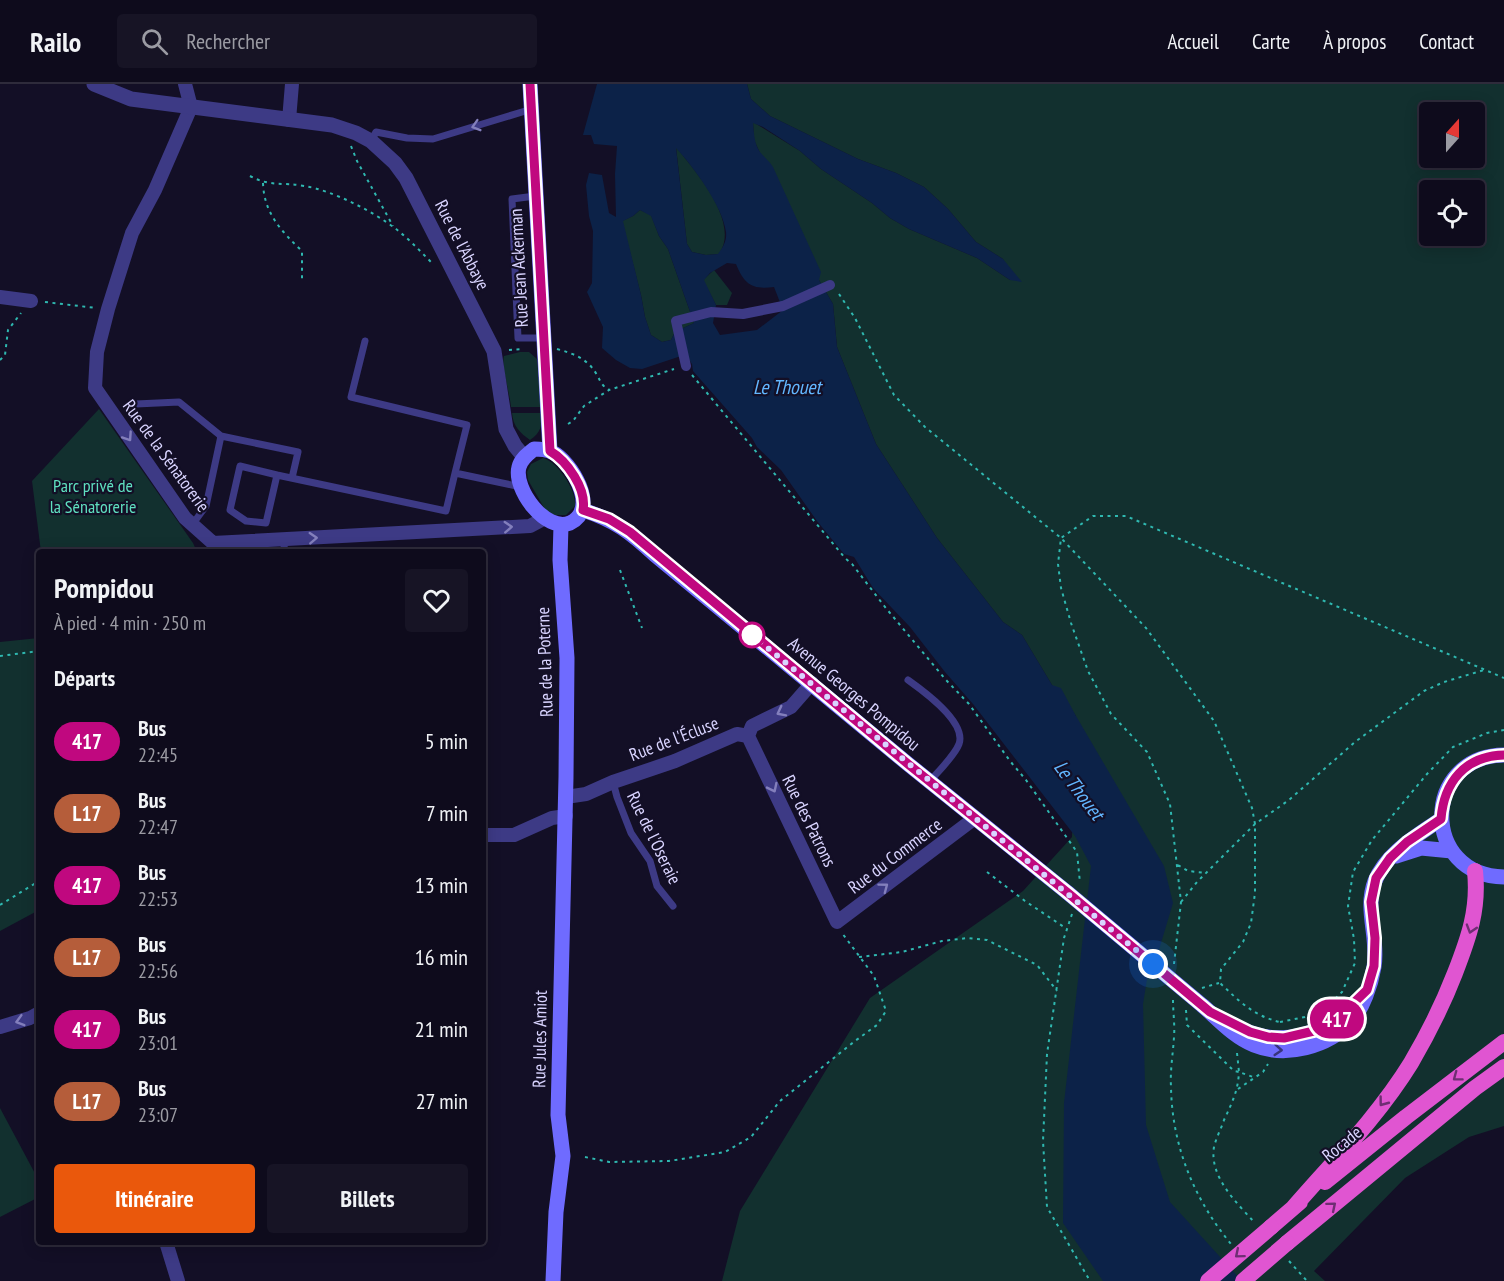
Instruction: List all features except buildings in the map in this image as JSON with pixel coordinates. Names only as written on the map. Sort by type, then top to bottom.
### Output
[{"type":"highway","points":[[1293,1208],[1377,1110],[1411,1063],[1430,1030],[1447,995],[1473,923],[1477,892],[1475,871]]},
{"type":"highway","name":"Rocade","points":[[1208,1281],[1263,1225],[1293,1208],[1504,1042]]},
{"type":"highway","points":[[1243,1281],[1286,1250],[1475,1088],[1504,1067]]},
{"type":"highway","points":[[1475,1088],[1504,1078]]},
{"type":"main road","name":"Rue Jean Ackerman","points":[[530,84],[550,451]]},
{"type":"main road","points":[[534,449],[550,451],[558,456],[572,473],[583,498],[583,510],[575,520],[561,525],[544,518],[521,488],[518,477],[519,466],[524,457],[534,449]]},
{"type":"main road","name":"Avenue Georges Pompidou","points":[[583,510],[609,519],[630,532],[1207,1009],[1243,1030],[1275,1044]]},
{"type":"main road","name":"Rue de la Poterne","points":[[561,525],[560,560],[567,658],[566,797]]},
{"type":"main road","points":[[1501,753],[1467,766],[1456,776],[1447,789],[1442,803],[1441,819],[1446,841],[1462,862],[1488,876],[1504,877]]},
{"type":"main road","name":"Rue Jules Amiot","points":[[553,1281],[556,1212],[563,1156],[558,1115],[566,797]]},
{"type":"main road","points":[[1275,1044],[1325,1027],[1343,1015],[1367,990],[1374,966],[1375,952],[1371,909],[1372,890],[1381,870],[1390,858],[1407,842],[1441,819]]},
{"type":"main road","points":[[1390,858],[1421,848],[1452,851]]},
{"type":"street","points":[[94,84],[131,99],[191,107],[185,84]]},
{"type":"street","points":[[289,120],[291,84]]},
{"type":"street","name":"Rue de l'Abbaye","points":[[191,107],[332,125],[371,141],[395,163],[406,178],[494,351],[506,429],[524,457]]},
{"type":"street","name":"Rue de la Sénatorerie","points":[[191,107],[155,190],[132,233],[97,352],[95,388],[184,518],[213,543],[284,546],[530,526],[544,518]]},
{"type":"street","points":[[686,366],[676,321],[711,312],[743,314],[783,306],[830,285]]},
{"type":"street","points":[[0,297],[31,301]]},
{"type":"street","name":"Rue de l'Écluse","points":[[566,797],[586,794],[675,761],[737,734],[748,736],[752,726],[791,707],[812,683]]},
{"type":"street","name":"Rue des Patrons","points":[[748,736],[837,922]]},
{"type":"street","points":[[486,835],[514,834],[552,818],[566,816]]},
{"type":"street","name":"Rue du Commerce","points":[[837,922],[975,818]]},
{"type":"street","points":[[0,1027],[36,1015]]},
{"type":"street","points":[[167,1245],[178,1281]]},
{"type":"lane","points":[[371,141],[376,132],[407,138],[433,139],[532,109]]},
{"type":"lane","points":[[535,196],[512,199],[517,327],[518,338],[543,343]]},
{"type":"lane","points":[[278,475],[266,523],[246,521],[230,510],[240,466],[446,511],[467,424],[351,397],[365,341]]},
{"type":"lane","points":[[136,404],[179,402],[221,436],[298,452],[292,478]]},
{"type":"lane","points":[[192,525],[206,506],[221,436]]},
{"type":"lane","points":[[456,473],[521,488]]},
{"type":"lane","points":[[908,680],[933,699],[956,724],[960,737],[959,745],[930,782]]},
{"type":"lane","name":"Rue de l'Oseraie","points":[[614,782],[616,797],[631,833],[650,861],[657,886],[673,906]]},
{"type":"path","points":[[350,145],[394,228]]},
{"type":"path","points":[[250,176],[263,183],[304,186],[352,204],[394,228],[435,267]]},
{"type":"path","points":[[263,183],[264,199],[279,229],[302,251],[302,282]]},
{"type":"path","points":[[830,285],[842,297],[855,318],[894,395],[925,427],[1061,538],[1146,628],[1214,721],[1252,808],[1255,824],[1255,893],[1251,923],[1243,942],[1221,969],[1220,982]]},
{"type":"path","points":[[0,360],[4,355],[8,330],[31,301],[108,309]]},
{"type":"path","points":[[494,351],[543,343],[572,353],[584,360],[594,371],[602,386],[609,390]]},
{"type":"path","points":[[568,424],[584,406],[609,390],[686,366]]},
{"type":"path","points":[[1174,966],[1181,903],[1170,804],[1147,752],[1111,714],[1084,662],[1062,588],[1058,564],[1061,538],[1093,516],[1126,516],[1504,678]]},
{"type":"path","points":[[620,570],[642,628]]},
{"type":"path","points":[[0,656],[36,651]]},
{"type":"path","points":[[1181,903],[1206,873],[1255,824],[1289,800],[1336,758],[1409,701],[1444,682],[1485,670]]},
{"type":"path","points":[[1178,865],[1188,871],[1206,873]]},
{"type":"path","points":[[987,872],[1024,901],[1067,929]]},
{"type":"path","points":[[0,905],[36,883]]},
{"type":"path","points":[[585,1157],[609,1162],[669,1161],[725,1152],[750,1137],[780,1101],[877,1025],[886,1011],[874,976],[845,939],[837,922]]},
{"type":"path","points":[[859,957],[902,952],[942,941],[968,938],[987,940],[1037,965],[1057,991]]},
{"type":"path","points":[[1203,986],[1220,982]]},
{"type":"path","points":[[1220,982],[1254,1013],[1265,1019],[1280,1022],[1267,1066],[1263,1072],[1238,1089]]},
{"type":"path","points":[[1173,997],[1175,1036],[1171,1061],[1171,1090],[1177,1140],[1193,1186],[1204,1206],[1234,1248]]},
{"type":"path","points":[[1186,1001],[1187,1025],[1234,1071],[1254,1077]]},
{"type":"path","points":[[1239,1072],[1238,1089],[1214,1146],[1214,1158],[1221,1179],[1234,1198],[1263,1225]]},
{"type":"path","points":[[1286,1250],[1307,1281]]},
{"type":"green space","points":[[747,84],[1504,84],[1504,1126],[1469,1137],[1405,1178],[1314,1271],[1325,1281],[722,1281],[740,1211],[870,998],[1023,891],[1072,837],[1076,716],[1052,685],[1022,635],[1003,622],[937,538],[876,444],[837,347],[833,304],[819,280],[754,140],[753,122],[800,151],[821,169],[872,203],[890,218],[909,229],[977,258],[1010,280],[1003,259],[976,242],[948,209],[924,187],[896,173],[858,159],[770,116],[751,99]]},
{"type":"green space","points":[[676,147],[704,183],[720,212],[724,227],[724,241],[719,254],[706,255],[692,252],[687,244]]},
{"type":"green space","points":[[640,210],[651,215],[659,236],[668,249],[694,323],[675,332],[671,340],[662,342],[651,335],[645,317],[622,221]]},
{"type":"green space","points":[[714,270],[732,293],[727,305],[716,305],[703,280]]},
{"type":"green space","points":[[529,352],[537,359],[541,407],[511,407],[503,360],[504,356]]},
{"type":"green space","name":"Parc privé de la Sénatorerie","points":[[99,409],[196,549],[41,549],[32,481]]},
{"type":"green space","points":[[512,413],[542,413],[537,435],[530,440],[523,435],[515,425]]},
{"type":"green space","points":[[543,458],[555,465],[570,485],[575,506],[566,515],[555,515],[546,511],[528,480],[527,472],[531,464]]},
{"type":"green space","points":[[36,638],[36,912],[0,931],[0,642]]},
{"type":"green space","points":[[0,1108],[36,1175],[36,1199],[0,1217]]},
{"type":"water","name":"Le Thouet","points":[[597,84],[747,84],[751,99],[770,116],[858,159],[896,173],[924,187],[948,209],[976,242],[1003,259],[1022,282],[1010,280],[977,258],[909,229],[890,218],[872,203],[821,169],[800,151],[753,123],[758,149],[773,167],[821,272],[819,280],[833,304],[837,347],[876,444],[937,538],[1003,622],[1022,635],[1052,685],[1061,688],[1164,866],[1173,903],[1155,963],[1147,979],[1143,1004],[1146,1125],[1170,1202],[1242,1281],[1103,1281],[1063,1223],[1064,1103],[1091,866],[1075,836],[973,704],[910,627],[873,588],[854,557],[844,554],[817,521],[781,470],[757,447],[752,438],[693,371],[688,358],[678,357],[642,369],[630,368],[602,348],[603,327],[587,292],[592,283],[593,231],[586,185],[589,173],[602,175],[609,213],[616,217],[617,146],[594,144],[591,135],[583,135]],"holes":[[[676,148],[691,165],[713,199],[724,222],[726,235],[718,254],[706,255],[692,252],[687,244]],[[640,210],[651,216],[659,236],[668,249],[694,323],[675,332],[671,340],[662,342],[651,335],[645,317],[623,221]],[[727,263],[736,264],[742,276],[750,284],[774,287],[783,310],[757,330],[720,335],[713,323],[716,305],[704,280],[710,273]]]},
{"type":"bus line","name":"417","points":[[530,84],[548,439],[550,451],[558,456],[572,473],[578,485],[583,498],[583,510],[609,519],[630,532],[1210,1012],[1243,1030],[1268,1037],[1284,1038],[1325,1027],[1343,1015],[1367,990],[1374,966],[1375,938],[1371,902],[1376,878],[1390,858],[1407,842],[1441,819],[1442,803],[1447,789],[1456,776],[1467,766],[1481,759],[1504,755]]},
{"type":"route","points":[[752,635],[1153,964]]}]
